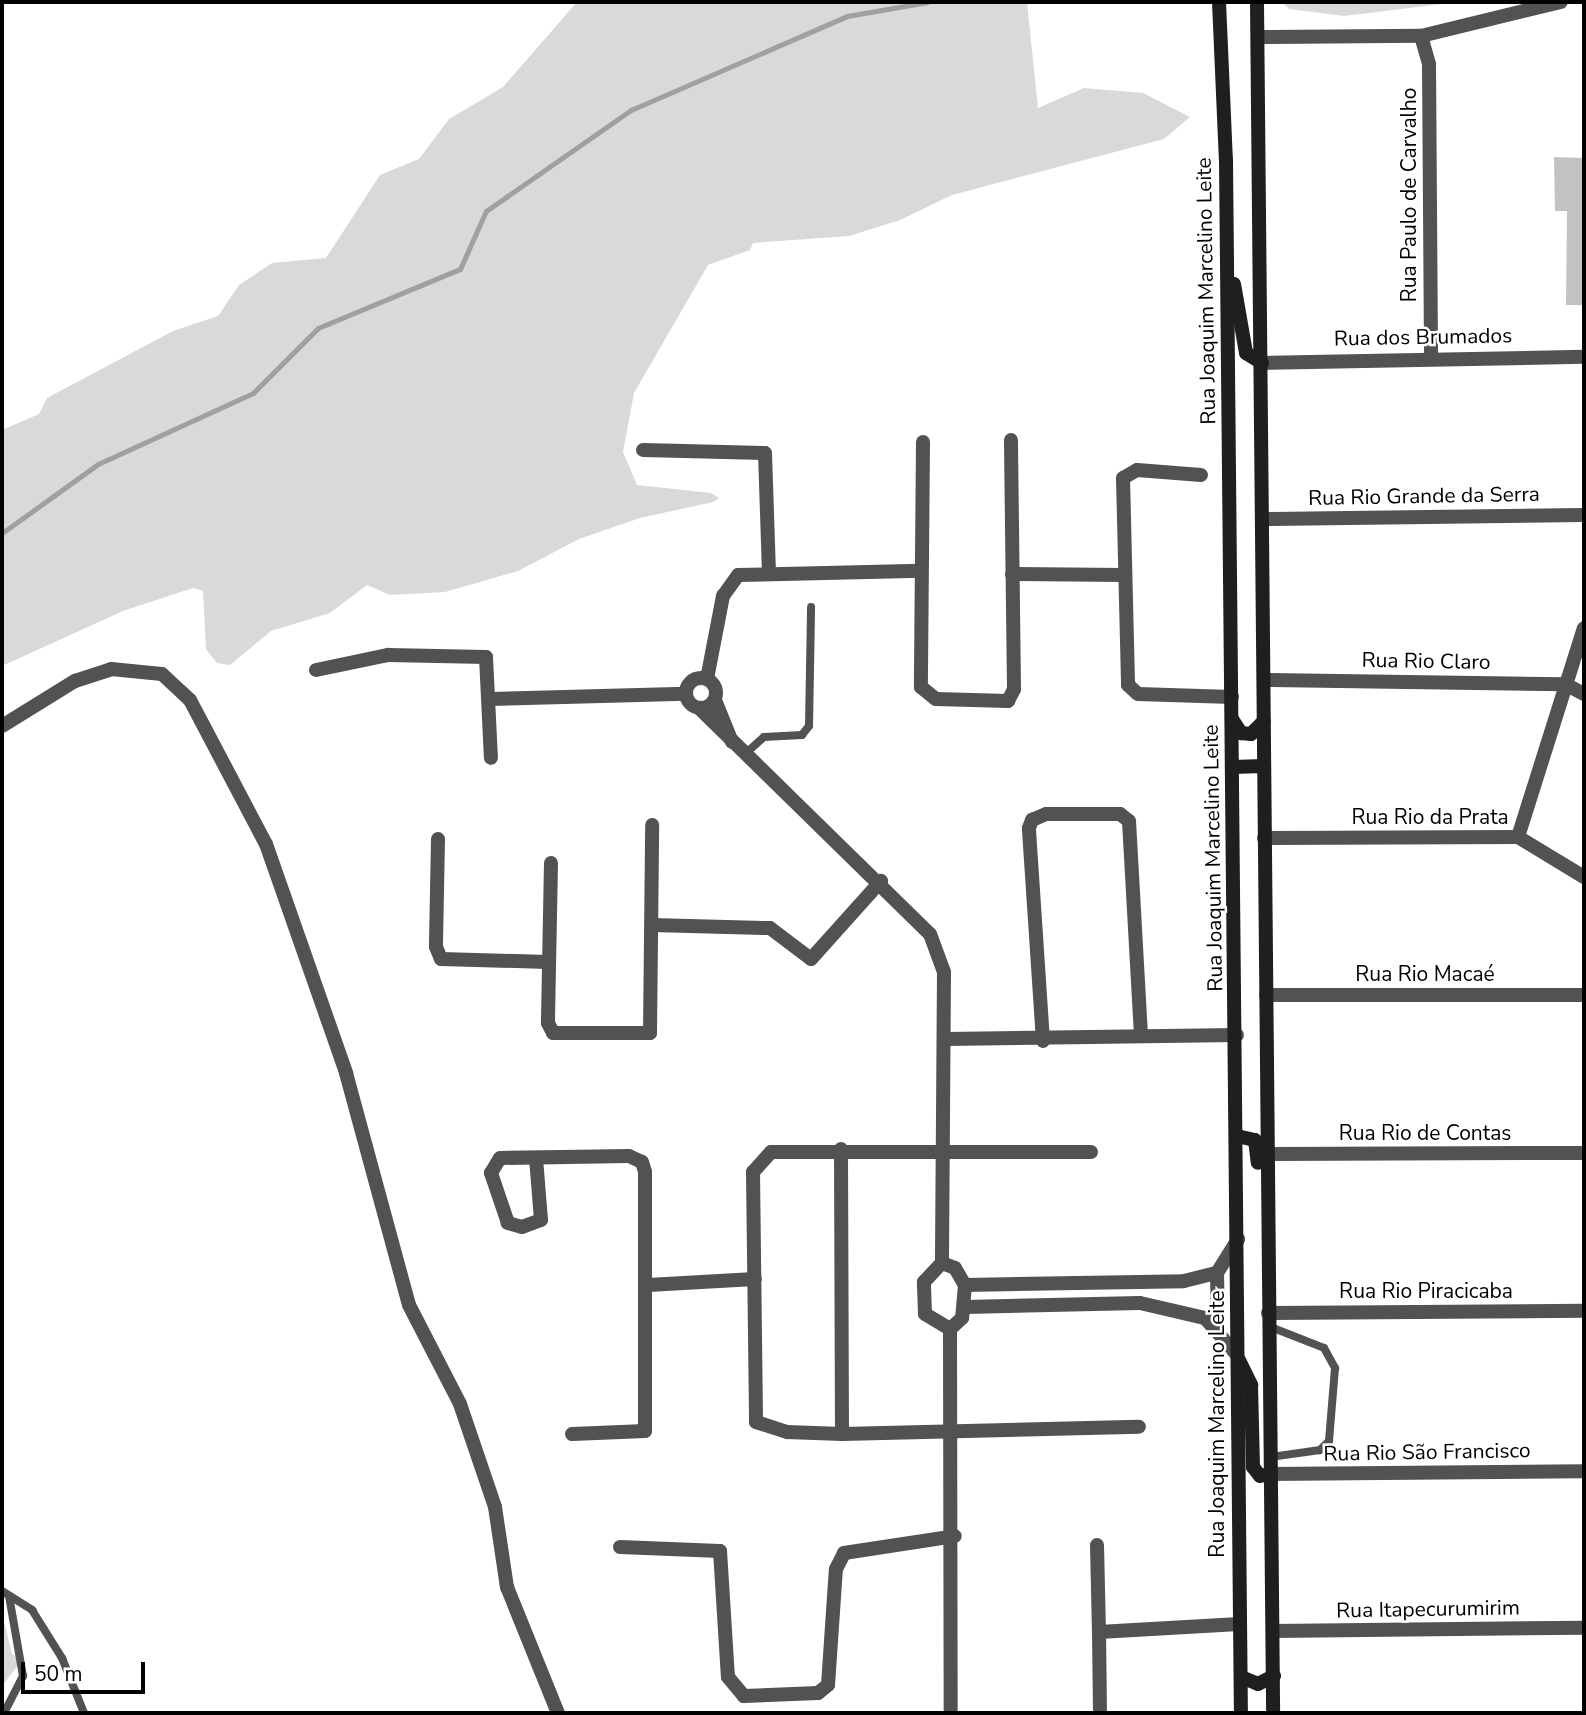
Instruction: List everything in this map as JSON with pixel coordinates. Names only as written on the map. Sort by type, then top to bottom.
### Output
[{"type":"main road","name":"Rua Joaquim Marcelino Leite","points":[[1219,2],[1227,258],[1237,1035],[1241,1713]]},
{"type":"main road","points":[[1257,2],[1264,519],[1264,838],[1273,1713]]},
{"type":"main road","points":[[1227,258],[1246,353],[1262,363]]},
{"type":"main road","points":[[1232,719],[1241,733],[1251,734],[1264,721]]},
{"type":"main road","points":[[1232,767],[1265,766]]},
{"type":"main road","points":[[1237,1136],[1247,1136],[1258,1148],[1258,1243],[1268,1279]]},
{"type":"main road","points":[[1237,1356],[1251,1385],[1253,1466],[1260,1476],[1270,1474]]},
{"type":"main road","points":[[1241,1677],[1258,1684],[1273,1676]]},
{"type":"street","points":[[1259,37],[1421,36],[1561,2]]},
{"type":"street","name":"Rua Paulo de Carvalho","points":[[1421,36],[1429,64],[1431,355]]},
{"type":"street","name":"Rua dos Brumados","points":[[1262,363],[1431,355],[1584,357]]},
{"type":"street","points":[[923,442],[921,687],[936,699],[1014,696],[1011,440]]},
{"type":"street","points":[[643,450],[765,453],[769,572]]},
{"type":"street","points":[[1201,475],[1128,471],[1124,575],[1128,685],[1138,694],[1232,697]]},
{"type":"street","name":"Rua Rio Grande da Serra","points":[[1264,519],[1584,515]]},
{"type":"street","points":[[491,699],[686,695],[702,679],[716,646],[725,588],[738,575],[769,572],[921,571]]},
{"type":"street","points":[[1012,575],[1124,575]]},
{"type":"street","points":[[1518,837],[1584,628]]},
{"type":"street","points":[[316,670],[388,655],[479,655],[490,665],[491,758]]},
{"type":"street","points":[[2,726],[75,681],[111,669],[162,674],[190,700],[266,844],[346,1073],[409,1305],[460,1404],[495,1507],[507,1587],[558,1713]]},
{"type":"street","points":[[702,679],[715,700],[733,743]]},
{"type":"street","name":"Rua Rio Claro","points":[[1264,680],[1565,684],[1584,694]]},
{"type":"street","points":[[686,695],[733,743],[881,881],[930,934],[944,972],[946,1151],[942,1263],[924,1282],[925,1314],[950,1329]]},
{"type":"street","points":[[699,708],[715,700]]},
{"type":"street","points":[[1043,1041],[1029,828],[1032,820],[1046,814],[1120,814],[1129,821],[1141,1035]]},
{"type":"street","points":[[551,863],[548,962],[553,1033],[650,1033],[652,825]]},
{"type":"street","name":"Rua Rio da Prata","points":[[1264,838],[1518,837],[1584,877]]},
{"type":"street","points":[[438,839],[436,947],[441,959],[548,962]]},
{"type":"street","points":[[652,925],[770,928],[811,959],[881,881]]},
{"type":"street","name":"Rua Rio Macaé","points":[[1266,995],[1584,995]]},
{"type":"street","points":[[946,1039],[1043,1041],[1141,1035],[1237,1035]]},
{"type":"street","points":[[841,1149],[842,1434]]},
{"type":"street","points":[[1091,1152],[841,1149],[771,1152],[753,1172],[756,1422],[787,1432],[842,1434],[1139,1427]]},
{"type":"street","name":"Rua Rio de Contas","points":[[1267,1154],[1584,1153]]},
{"type":"street","points":[[536,1158],[541,1220],[522,1227],[508,1223],[492,1164],[536,1158],[642,1162],[648,1285],[645,1431],[572,1434]]},
{"type":"street","points":[[1237,1356],[1218,1327],[1217,1273],[1238,1238]]},
{"type":"street","points":[[942,1263],[955,1268],[965,1285],[965,1307],[950,1329],[955,1536],[951,1713]]},
{"type":"street","points":[[965,1285],[1184,1281],[1217,1273]]},
{"type":"street","points":[[648,1285],[755,1279]]},
{"type":"street","points":[[965,1307],[1140,1303],[1218,1327]]},
{"type":"street","name":"Rua Rio Piracicaba","points":[[1268,1320],[1584,1311]]},
{"type":"street","name":"Rua Rio São Francisco","points":[[1270,1474],[1584,1471]]},
{"type":"street","points":[[620,1546],[720,1551],[728,1677],[744,1696],[818,1693],[828,1685],[836,1569],[844,1553],[955,1536]]},
{"type":"street","points":[[1097,1545],[1100,1713]]},
{"type":"street","points":[[1099,1632],[1239,1624]]},
{"type":"street","name":"Rua Itapecurumirim","points":[[1273,1631],[1584,1628]]},
{"type":"lane","points":[[745,754],[764,737],[802,734],[809,726],[811,607]]},
{"type":"lane","points":[[1268,1320],[1324,1348],[1335,1368],[1329,1441],[1320,1450],[1271,1457]]},
{"type":"lane","points":[[4,1713],[23,1676],[5,1594]]},
{"type":"lane","points":[[5,1594],[32,1610],[62,1658],[85,1713]]},
{"type":"shaded area","points":[[577,2],[1027,2],[1038,108],[1084,88],[1143,93],[1190,117],[1164,139],[952,195],[900,220],[849,236],[753,243],[750,250],[708,265],[634,393],[623,452],[637,485],[711,493],[719,498],[713,502],[640,518],[579,539],[518,571],[445,592],[390,595],[367,585],[330,613],[271,631],[230,665],[217,663],[206,649],[203,591],[193,588],[123,611],[2,666],[2,430],[39,414],[47,398],[173,331],[218,316],[239,285],[272,263],[326,258],[380,175],[419,159],[449,119],[503,87]]},
{"type":"shaded area","points":[[1282,2],[1458,2],[1344,16],[1289,9]]},
{"type":"shaded area","points":[[2,1613],[12,1654],[21,1661],[2,1686]]},
{"type":"building","points":[[1554,157],[1584,158],[1584,305],[1566,305],[1567,211],[1555,211]]},
{"type":"waterway","points":[[2,533],[98,464],[253,393],[318,328],[460,269],[486,211],[631,110],[847,16],[928,2]]}]
